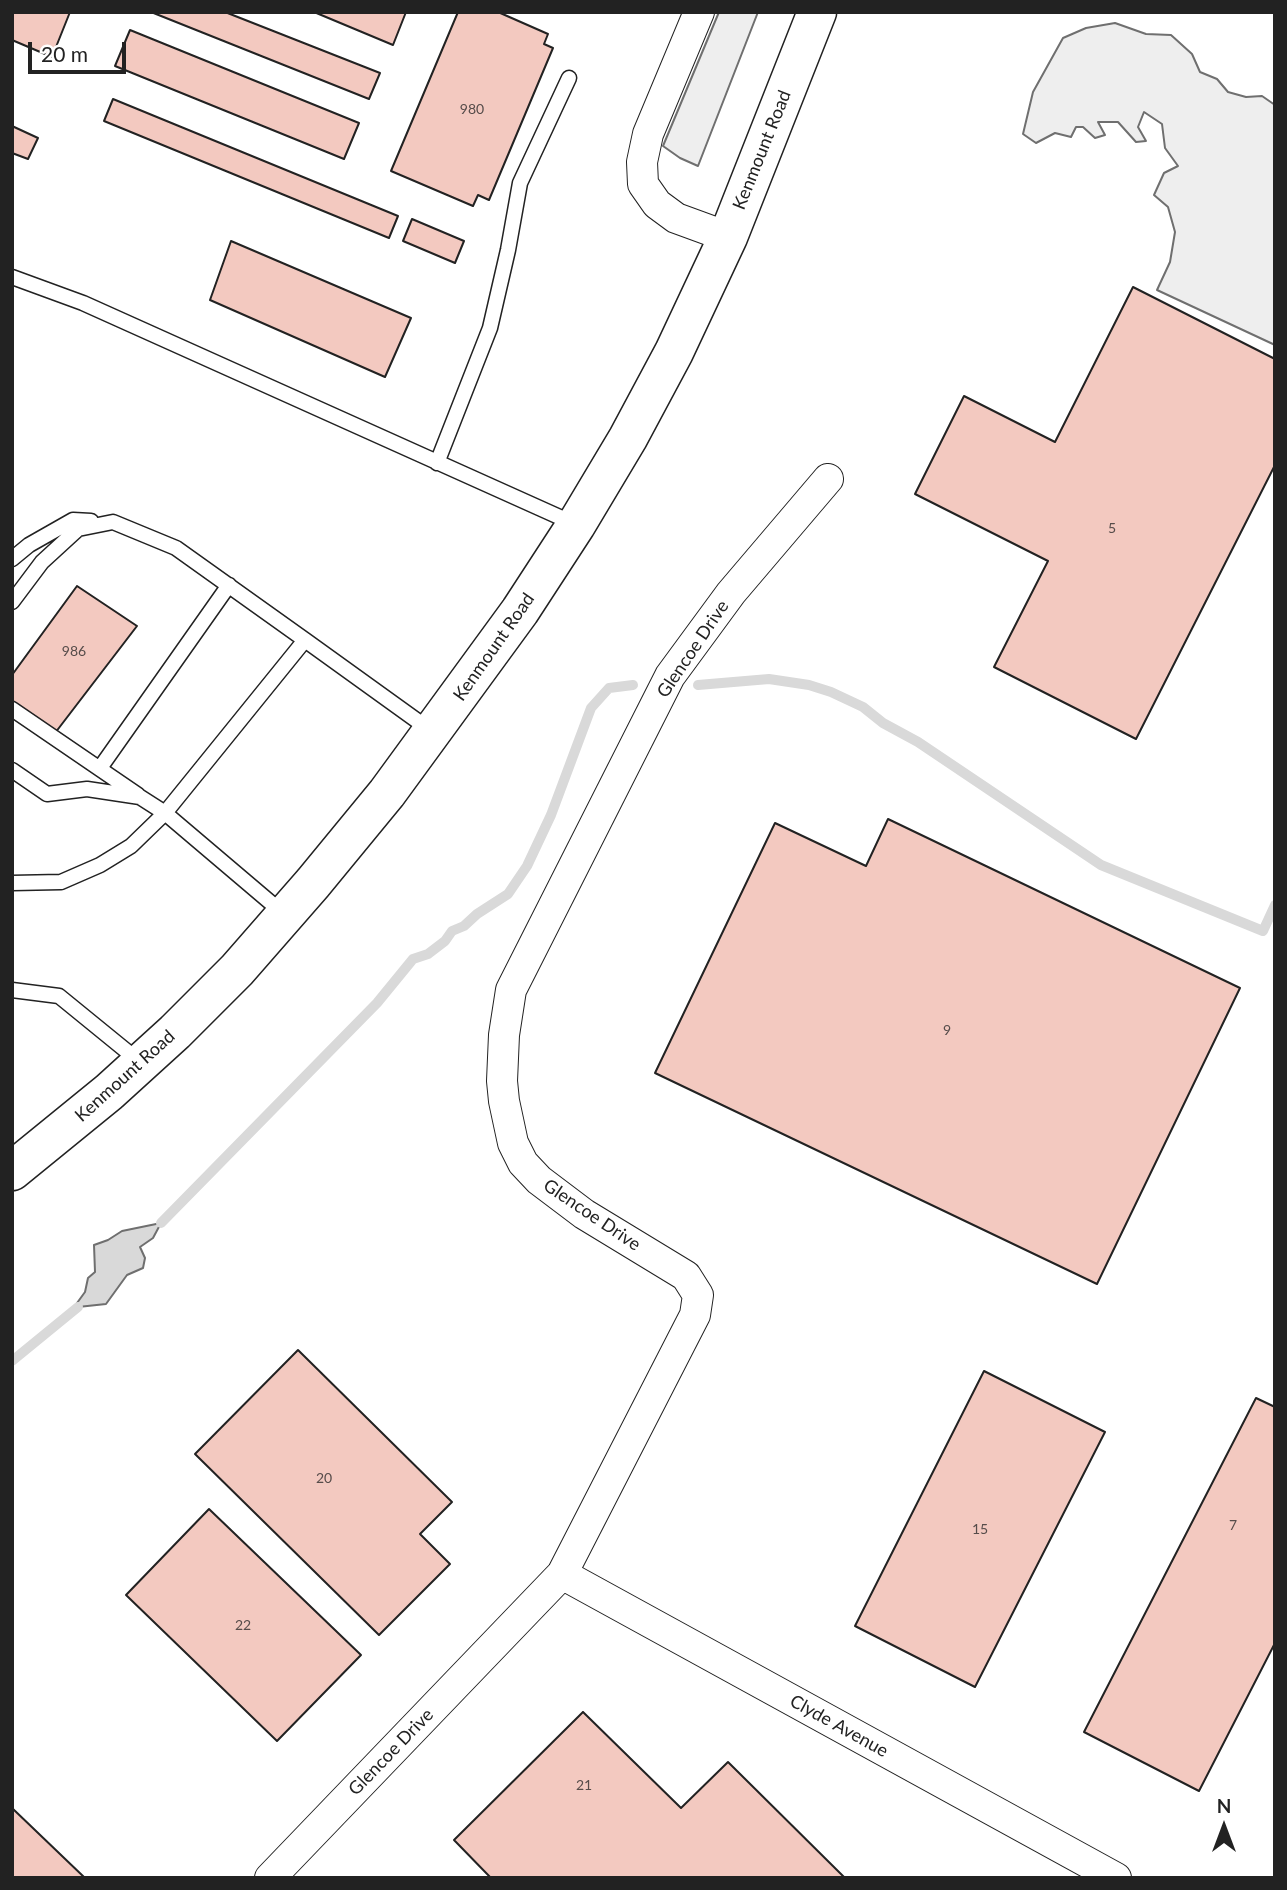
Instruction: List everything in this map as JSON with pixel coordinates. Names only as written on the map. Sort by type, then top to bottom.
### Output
[{"type":"main road","name":"Kenmount Road","points":[[12,1171],[141,1063],[237,970],[387,793],[520,611],[628,438],[674,352],[728,237],[817,12]]},
{"type":"street","points":[[699,12],[648,134],[642,162],[643,184],[657,204],[676,218],[728,237]]},
{"type":"street","name":"Glencoe Drive","points":[[270,1878],[562,1574],[695,1315],[698,1295],[686,1276],[584,1214],[539,1180],[523,1163],[513,1143],[508,1121],[502,1081],[503,1035],[511,990],[670,676],[731,593],[828,479]]},
{"type":"street","name":"Clyde Avenue","points":[[562,1574],[1116,1878]]},
{"type":"lane","points":[[437,463],[489,328],[508,250],[520,183],[569,78]]},
{"type":"lane","points":[[12,277],[83,303],[576,525]]},
{"type":"lane","points":[[12,559],[29,545],[73,520],[113,522],[176,548],[432,732]]},
{"type":"lane","points":[[12,602],[42,562],[78,529],[113,522]]},
{"type":"lane","points":[[100,768],[229,585]]},
{"type":"lane","points":[[12,883],[61,882],[131,846],[165,813],[305,640]]},
{"type":"lane","points":[[12,709],[165,813],[285,915]]},
{"type":"lane","points":[[12,770],[47,794],[86,789],[140,797]]},
{"type":"lane","points":[[12,990],[59,996],[141,1063]]},
{"type":"shaded area","points":[[719,12],[758,12],[698,166],[663,146]]},
{"type":"shaded area","points":[[1115,23],[1146,34],[1171,35],[1192,54],[1200,72],[1217,79],[1228,92],[1246,97],[1262,96],[1275,105],[1275,345],[1157,290],[1170,262],[1175,232],[1168,207],[1154,195],[1164,173],[1178,166],[1165,148],[1162,124],[1144,112],[1138,127],[1146,141],[1136,142],[1118,122],[1098,122],[1105,135],[1095,138],[1083,127],[1076,127],[1071,137],[1055,133],[1036,143],[1023,134],[1033,92],[1063,38],[1086,28]]},
{"type":"shaded area","points":[[161,1223],[153,1238],[140,1247],[145,1258],[143,1268],[127,1275],[106,1304],[78,1307],[77,1303],[85,1292],[88,1278],[95,1272],[94,1245],[122,1231]]},
{"type":"building","points":[[12,12],[70,12],[52,57],[12,40]]},
{"type":"building","points":[[151,12],[225,12],[380,73],[369,99]]},
{"type":"building","points":[[314,12],[406,12],[393,45]]},
{"type":"building","points":[[458,12],[498,12],[548,34],[544,44],[553,48],[489,200],[478,195],[473,206],[391,171]]},
{"type":"building","points":[[130,30],[359,123],[344,159],[115,66]]},
{"type":"building","points":[[113,99],[398,216],[389,238],[104,121]]},
{"type":"building","points":[[12,126],[38,138],[28,159],[12,153]]},
{"type":"building","points":[[412,219],[464,241],[455,263],[403,241]]},
{"type":"building","points":[[231,241],[411,318],[385,377],[210,300]]},
{"type":"building","points":[[1133,287],[1275,359],[1275,465],[1136,739],[994,667],[1048,561],[915,494],[964,396],[1055,442]]},
{"type":"building","points":[[77,586],[137,626],[52,737],[12,712],[12,675]]},
{"type":"building","points":[[888,819],[1240,988],[1097,1284],[655,1073],[775,823],[866,866]]},
{"type":"building","points":[[298,1350],[452,1502],[420,1534],[450,1564],[379,1635],[195,1454]]},
{"type":"building","points":[[984,1371],[1105,1432],[975,1687],[855,1626]]},
{"type":"building","points":[[1256,1398],[1275,1407],[1275,1643],[1199,1791],[1084,1732]]},
{"type":"building","points":[[209,1509],[361,1655],[277,1741],[126,1595]]},
{"type":"building","points":[[583,1712],[681,1808],[728,1762],[845,1878],[491,1878],[454,1840]]},
{"type":"building","points":[[12,1808],[85,1878],[12,1878]]},
{"type":"waterway","points":[[698,685],[769,679],[809,685],[831,692],[863,707],[883,723],[918,742],[1101,865],[1263,931],[1275,905]]},
{"type":"waterway","points":[[161,1223],[377,1003],[413,959],[428,954],[445,941],[452,931],[464,926],[508,894],[527,866],[551,815],[591,708],[609,688],[633,685]]},
{"type":"waterway","points":[[12,1361],[78,1307]]}]
